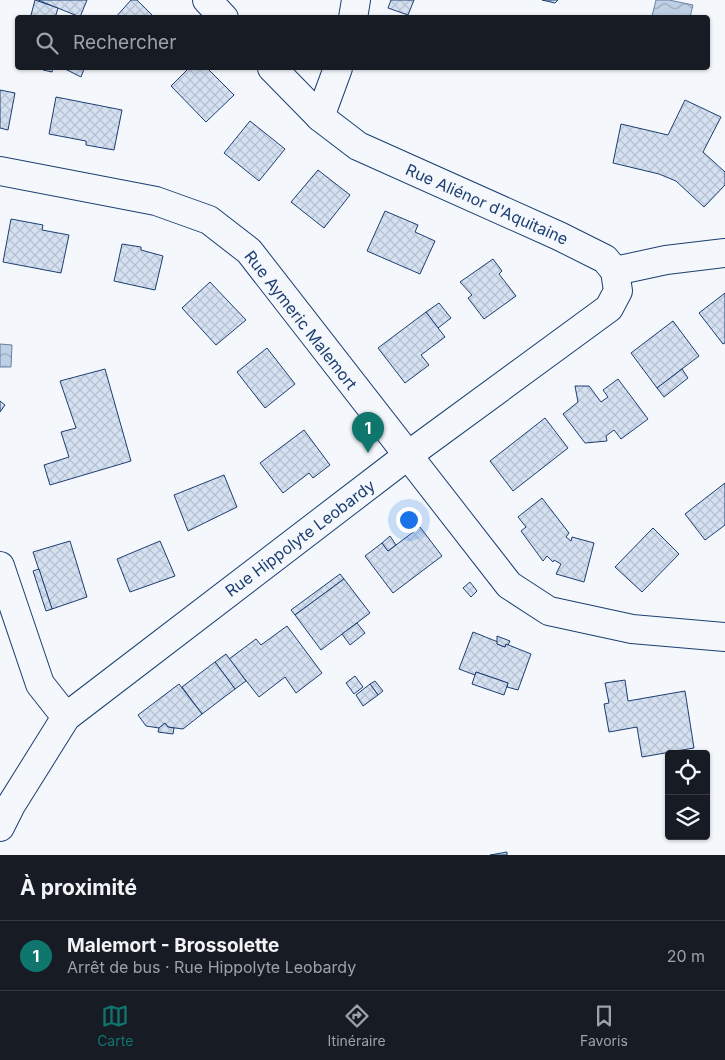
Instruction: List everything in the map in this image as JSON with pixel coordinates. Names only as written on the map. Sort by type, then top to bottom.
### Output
[{"type":"street","points":[[207,0],[221,15]]},
{"type":"street","points":[[354,15],[356,0]]},
{"type":"street","name":"Rue Aliénor d'Aquitaine","points":[[274,70],[320,117],[358,146],[566,240],[605,259],[615,271]]},
{"type":"street","points":[[320,117],[337,70]]},
{"type":"street","name":"Rue Aymeric Malemort","points":[[0,171],[156,201],[209,220],[249,251],[509,585],[549,610],[632,629],[724,632]]},
{"type":"street","points":[[615,271],[666,260],[725,253]]},
{"type":"street","name":"Rue Hippolyte Leobardy","points":[[4,810],[66,717],[407,456],[609,308],[618,291],[615,271]]},
{"type":"street","points":[[0,566],[40,684],[66,717]]},
{"type":"water","points":[[656,0],[669,0],[693,5],[690,15],[652,15]]},
{"type":"water","points":[[0,344],[12,345],[11,367],[0,367]]},
{"type":"building","points":[[35,0],[58,8],[56,15],[31,15]]},
{"type":"building","points":[[38,0],[87,0],[81,15],[75,15]]},
{"type":"building","points":[[131,0],[137,0],[152,15],[118,15]]},
{"type":"building","points":[[391,0],[414,0],[408,15],[388,8]]},
{"type":"building","points":[[542,0],[558,0],[555,3]]},
{"type":"building","points":[[67,70],[84,70],[81,77]]},
{"type":"building","points":[[187,70],[209,70],[234,95],[206,122],[171,86]]},
{"type":"building","points":[[0,90],[15,93],[8,130],[0,128]]},
{"type":"building","points":[[56,97],[122,110],[114,150],[86,145],[86,141],[49,134]]},
{"type":"building","points":[[685,100],[721,117],[703,152],[725,172],[725,185],[704,207],[676,181],[659,174],[613,163],[621,124],[668,135]]},
{"type":"building","points":[[250,121],[285,149],[259,181],[224,153]]},
{"type":"building","points":[[318,170],[350,195],[324,228],[291,202]]},
{"type":"building","points":[[385,211],[418,225],[415,232],[435,241],[420,274],[367,251]]},
{"type":"building","points":[[11,219],[43,225],[42,230],[69,235],[61,273],[3,262]]},
{"type":"building","points":[[122,244],[141,247],[141,250],[163,256],[155,290],[114,281]]},
{"type":"building","points":[[493,259],[502,271],[499,274],[516,296],[484,319],[468,298],[472,295],[460,282]]},
{"type":"building","points":[[210,282],[246,320],[216,345],[182,308]]},
{"type":"building","points":[[725,293],[725,343],[723,344],[699,313]]},
{"type":"building","points":[[439,303],[451,318],[438,328],[426,312]]},
{"type":"building","points":[[426,312],[445,337],[421,355],[429,365],[405,383],[378,348]]},
{"type":"building","points":[[673,321],[699,356],[657,388],[631,353]]},
{"type":"building","points":[[267,348],[295,384],[265,408],[237,372]]},
{"type":"building","points":[[105,369],[131,461],[50,485],[44,465],[69,457],[61,432],[76,428],[60,381]]},
{"type":"building","points":[[682,369],[688,378],[664,397],[657,388]]},
{"type":"building","points":[[618,379],[648,419],[621,439],[614,430],[606,436],[607,441],[585,443],[563,414],[578,402],[575,386],[589,386],[601,402],[608,397],[603,390]]},
{"type":"building","points":[[0,401],[5,405],[0,412]]},
{"type":"building","points":[[545,418],[568,448],[513,491],[490,461]]},
{"type":"building","points":[[304,430],[330,465],[313,478],[309,473],[283,493],[260,463]]},
{"type":"building","points":[[224,475],[237,507],[188,531],[174,495]]},
{"type":"building","points":[[725,483],[725,525],[705,540],[685,514]]},
{"type":"building","points":[[542,498],[569,533],[566,537],[571,541],[572,537],[594,543],[584,582],[556,574],[561,564],[554,560],[553,562],[547,556],[543,561],[521,531],[526,527],[518,517]]},
{"type":"building","points":[[420,527],[442,556],[393,593],[365,556],[382,543],[388,551]]},
{"type":"building","points":[[653,528],[679,554],[642,592],[615,567]]},
{"type":"building","points":[[390,536],[396,545],[388,551],[382,543]]},
{"type":"building","points":[[70,541],[87,597],[52,609],[33,552]]},
{"type":"building","points":[[160,541],[175,576],[130,592],[117,559]]},
{"type":"building","points":[[39,569],[52,609],[46,611],[33,571]]},
{"type":"building","points":[[340,574],[344,579],[295,615],[291,610]]},
{"type":"building","points":[[344,579],[370,613],[321,650],[295,615]]},
{"type":"building","points":[[470,582],[477,591],[471,597],[463,588]]},
{"type":"building","points":[[357,623],[365,633],[350,645],[342,634]]},
{"type":"building","points":[[287,626],[322,673],[296,693],[285,677],[259,697],[229,659],[256,639],[261,645]]},
{"type":"building","points":[[473,632],[498,642],[497,644],[505,647],[506,644],[531,654],[518,690],[507,687],[508,683],[476,672],[475,675],[459,669]]},
{"type":"building","points":[[497,636],[510,641],[508,645],[506,644],[505,647],[497,644]]},
{"type":"building","points":[[226,654],[246,681],[235,689],[215,662]]},
{"type":"building","points":[[215,662],[235,689],[202,714],[182,687]]},
{"type":"building","points":[[476,672],[508,683],[504,695],[472,684]]},
{"type":"building","points":[[355,676],[363,687],[354,694],[346,683]]},
{"type":"building","points":[[625,680],[628,701],[685,691],[694,748],[665,750],[665,753],[642,757],[637,727],[609,732],[604,704],[609,703],[605,683]]},
{"type":"building","points":[[375,681],[383,691],[378,695],[370,684]]},
{"type":"building","points":[[179,684],[202,714],[183,729],[168,727],[165,723],[159,728],[146,726],[138,715]]},
{"type":"building","points":[[370,684],[378,695],[363,706],[356,695]]},
{"type":"building","points":[[165,723],[168,727],[174,728],[173,734],[158,732],[159,728]]},
{"type":"building","points":[[507,852],[507,855],[490,855]]},
{"type":"place","name":"Malemort - Brossolette","points":[[368,453]]}]
